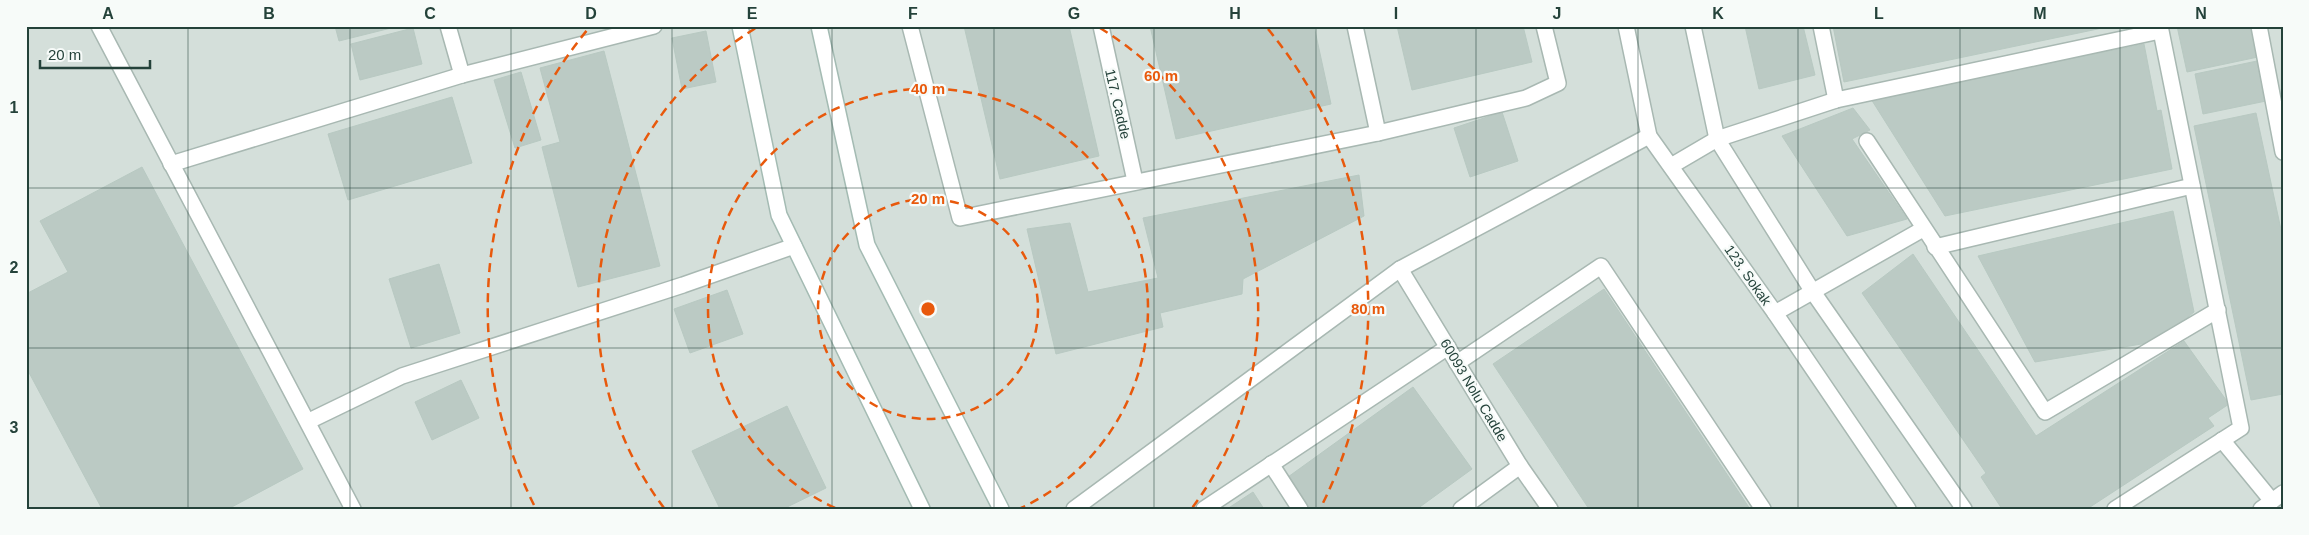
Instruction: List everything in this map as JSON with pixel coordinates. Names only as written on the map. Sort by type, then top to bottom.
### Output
[{"type":"street","points":[[99,26],[170,164],[309,421],[353,509]]},
{"type":"street","points":[[448,26],[462,75]]},
{"type":"street","points":[[170,164],[462,75],[654,26]]},
{"type":"street","points":[[740,26],[779,215],[922,509]]},
{"type":"street","points":[[819,26],[867,246],[1001,509]]},
{"type":"street","points":[[910,26],[960,218],[1378,133],[1526,98],[1558,82],[1544,26]]},
{"type":"street","name":"117. Cadde","points":[[1101,26],[1135,181]]},
{"type":"street","points":[[1355,26],[1378,133]]},
{"type":"street","name":"123. Sokak","points":[[1626,26],[1649,136],[1775,313],[1908,509]]},
{"type":"street","points":[[1693,26],[1716,139],[1813,292],[1964,509]]},
{"type":"street","points":[[1821,26],[1836,100]]},
{"type":"street","points":[[2259,26],[2283,152]]},
{"type":"street","points":[[1671,166],[1716,139],[1836,100],[2160,28],[2242,428],[2114,509]]},
{"type":"street","points":[[1074,509],[1400,269],[1649,136]]},
{"type":"street","points":[[1867,142],[2044,412],[2218,310]]},
{"type":"street","points":[[1935,247],[2192,186]]},
{"type":"street","points":[[1775,313],[1923,229]]},
{"type":"street","points":[[309,421],[402,376],[674,288],[794,246]]},
{"type":"street","points":[[1457,362],[1601,266],[1763,509]]},
{"type":"street","name":"60093 Nolu Cadde","points":[[1400,269],[1520,466],[1550,509]]},
{"type":"street","points":[[1204,509],[1448,347]]},
{"type":"street","points":[[2222,440],[2272,501]]},
{"type":"street","points":[[1271,464],[1300,509]]},
{"type":"street","points":[[1461,509],[1520,466]]},
{"type":"shaded area","points":[[26,26],[2283,26],[2283,509],[26,509]]},
{"type":"building","points":[[335,26],[399,26],[339,41]]},
{"type":"building","points":[[964,26],[1069,26],[1099,156],[1000,179]]},
{"type":"building","points":[[1150,26],[1314,26],[1331,104],[1176,139]]},
{"type":"building","points":[[1397,26],[1523,26],[1532,62],[1412,90]]},
{"type":"building","points":[[1745,26],[1803,26],[1815,75],[1759,89]]},
{"type":"building","points":[[1833,26],[2112,26],[1844,82]]},
{"type":"building","points":[[2177,26],[2252,26],[2258,57],[2187,72]]},
{"type":"building","points":[[413,28],[422,64],[360,80],[351,44]]},
{"type":"building","points":[[706,31],[716,82],[682,89],[672,38]]},
{"type":"building","points":[[2144,44],[2157,111],[2161,110],[2172,169],[1945,216],[1871,99]]},
{"type":"building","points":[[604,51],[660,266],[578,287],[542,147],[560,142],[540,68]]},
{"type":"building","points":[[2257,61],[2266,101],[2203,114],[2195,74]]},
{"type":"building","points":[[521,72],[541,140],[515,148],[494,80]]},
{"type":"building","points":[[452,97],[472,163],[348,200],[328,134]]},
{"type":"building","points":[[1853,108],[1870,130],[1852,139],[1907,219],[1847,236],[1782,136]]},
{"type":"building","points":[[1502,112],[1518,161],[1470,177],[1454,128]]},
{"type":"building","points":[[2256,113],[2283,239],[2283,394],[2251,400],[2194,126]]},
{"type":"building","points":[[142,167],[303,469],[228,509],[102,509],[26,367],[26,294],[68,272],[40,221]]},
{"type":"building","points":[[1359,175],[1364,216],[1243,279],[1242,294],[1160,313],[1163,327],[1056,354],[1027,229],[1070,223],[1088,292],[1158,278],[1143,218]]},
{"type":"building","points":[[2173,211],[2194,312],[2159,341],[2035,362],[1978,256]]},
{"type":"building","points":[[1913,254],[2036,436],[2184,341],[2229,404],[2208,418],[2214,426],[2087,509],[2002,509],[1981,477],[1986,473],[1862,293]]},
{"type":"building","points":[[439,264],[460,333],[411,348],[389,279]]},
{"type":"building","points":[[1604,289],[1750,509],[1589,509],[1493,364]]},
{"type":"building","points":[[727,290],[743,334],[690,353],[674,309]]},
{"type":"building","points":[[461,380],[479,418],[432,440],[415,402]]},
{"type":"building","points":[[1413,387],[1472,469],[1417,509],[1310,509],[1288,477]]},
{"type":"building","points":[[787,406],[826,488],[783,509],[720,509],[692,451]]},
{"type":"building","points":[[1253,492],[1264,509],[1227,509]]}]
